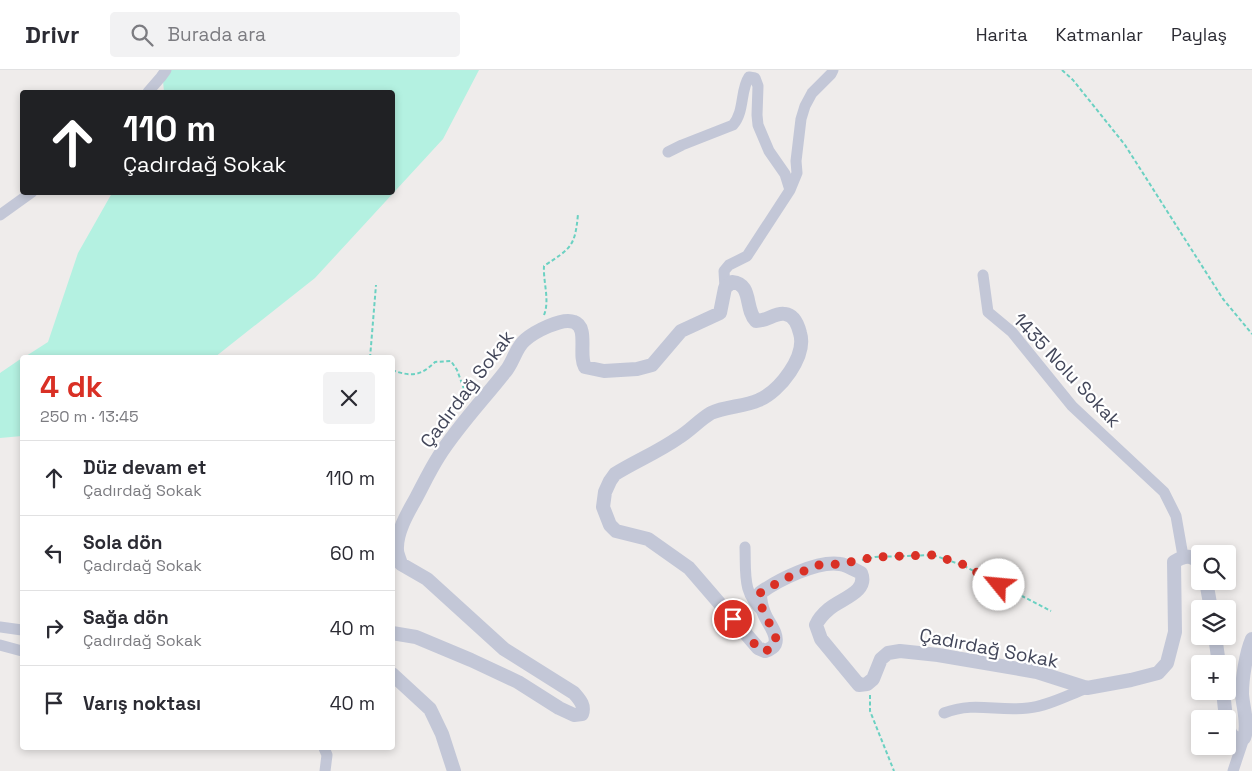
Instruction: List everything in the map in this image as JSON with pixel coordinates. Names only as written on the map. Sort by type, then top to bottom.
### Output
[{"type":"street","points":[[150,90],[166,70]]},
{"type":"street","points":[[725,288],[724,271],[729,265],[747,256],[790,190],[797,173],[796,160],[803,113],[812,93],[831,74],[832,70]]},
{"type":"street","points":[[668,152],[733,125],[737,121],[746,82],[749,77],[755,78],[758,86],[758,125],[768,151],[785,174],[790,190]]},
{"type":"street","points":[[0,215],[28,195]]},
{"type":"street","name":"1435 Nolu Sokak","points":[[983,274],[988,312],[1012,332],[1072,406],[1164,492],[1176,516],[1183,556]]},
{"type":"street","points":[[725,288],[732,282],[739,283],[744,287],[747,293],[749,309],[756,321],[764,321],[776,315],[785,314],[792,317],[798,325],[802,340],[797,360],[790,373],[760,400],[712,412],[680,438],[615,474],[608,487],[603,507],[610,525],[616,531],[648,539],[689,568],[758,648],[765,651],[771,649],[775,644],[775,636],[764,613],[760,593],[770,586],[819,565],[840,564],[861,573],[864,579],[862,586],[829,608],[820,617],[816,625],[821,639],[853,680],[859,685],[870,682]]},
{"type":"street","name":"Çadırdağ Sokak","points":[[395,634],[416,638],[472,660],[518,682],[559,708],[574,715],[582,714],[583,704],[574,693],[504,649],[427,579],[401,564],[397,551],[398,537],[408,512],[439,456],[472,411],[507,370],[524,340],[545,328],[566,320],[575,322],[580,326],[582,332],[582,361],[585,367],[604,371],[652,366],[681,331],[720,313],[725,288]]},
{"type":"street","points":[[745,547],[748,591],[753,603],[764,613]]},
{"type":"street","points":[[1183,556],[1191,557]]},
{"type":"street","name":"Çadırdağ Sokak","points":[[870,682],[881,659],[888,653],[900,651],[938,655],[1037,672],[1087,688],[1158,673],[1167,662],[1175,632],[1174,562],[1183,556]]},
{"type":"street","points":[[0,627],[20,630]]},
{"type":"street","points":[[1233,771],[1247,732],[1242,693],[1248,648],[1252,639]]},
{"type":"street","points":[[0,645],[20,650]]},
{"type":"street","points":[[395,677],[430,709],[442,734],[454,771]]},
{"type":"street","points":[[944,713],[958,707],[971,706],[1028,708],[1042,705],[1087,688]]},
{"type":"street","points":[[1236,738],[1239,740],[1244,738]]},
{"type":"street","points":[[325,750],[327,755],[325,771]]},
{"type":"path","points":[[1062,70],[1073,80],[1125,145],[1223,299],[1252,334]]},
{"type":"path","points":[[543,319],[548,306],[544,266],[567,251],[574,241],[578,214]]},
{"type":"path","points":[[370,355],[376,285]]},
{"type":"path","points":[[395,370],[416,374],[427,370],[435,362],[451,361],[457,370],[472,411]]},
{"type":"path","points":[[840,564],[875,557],[933,555],[962,564],[1051,611]]},
{"type":"path","points":[[870,682],[870,711],[894,771]]},
{"type":"green space","points":[[162,70],[479,70],[443,139],[395,191],[395,90],[164,90]]},
{"type":"green space","points":[[111,195],[391,195],[315,278],[218,355],[28,355],[48,342],[78,253]]},
{"type":"green space","points":[[20,359],[20,436],[0,438],[0,373]]},
{"type":"route","points":[[733,619],[758,648],[765,651],[771,649],[775,644],[775,636],[764,613],[760,593],[784,579],[819,565],[840,564],[875,557],[933,555],[962,564],[999,585]]}]
